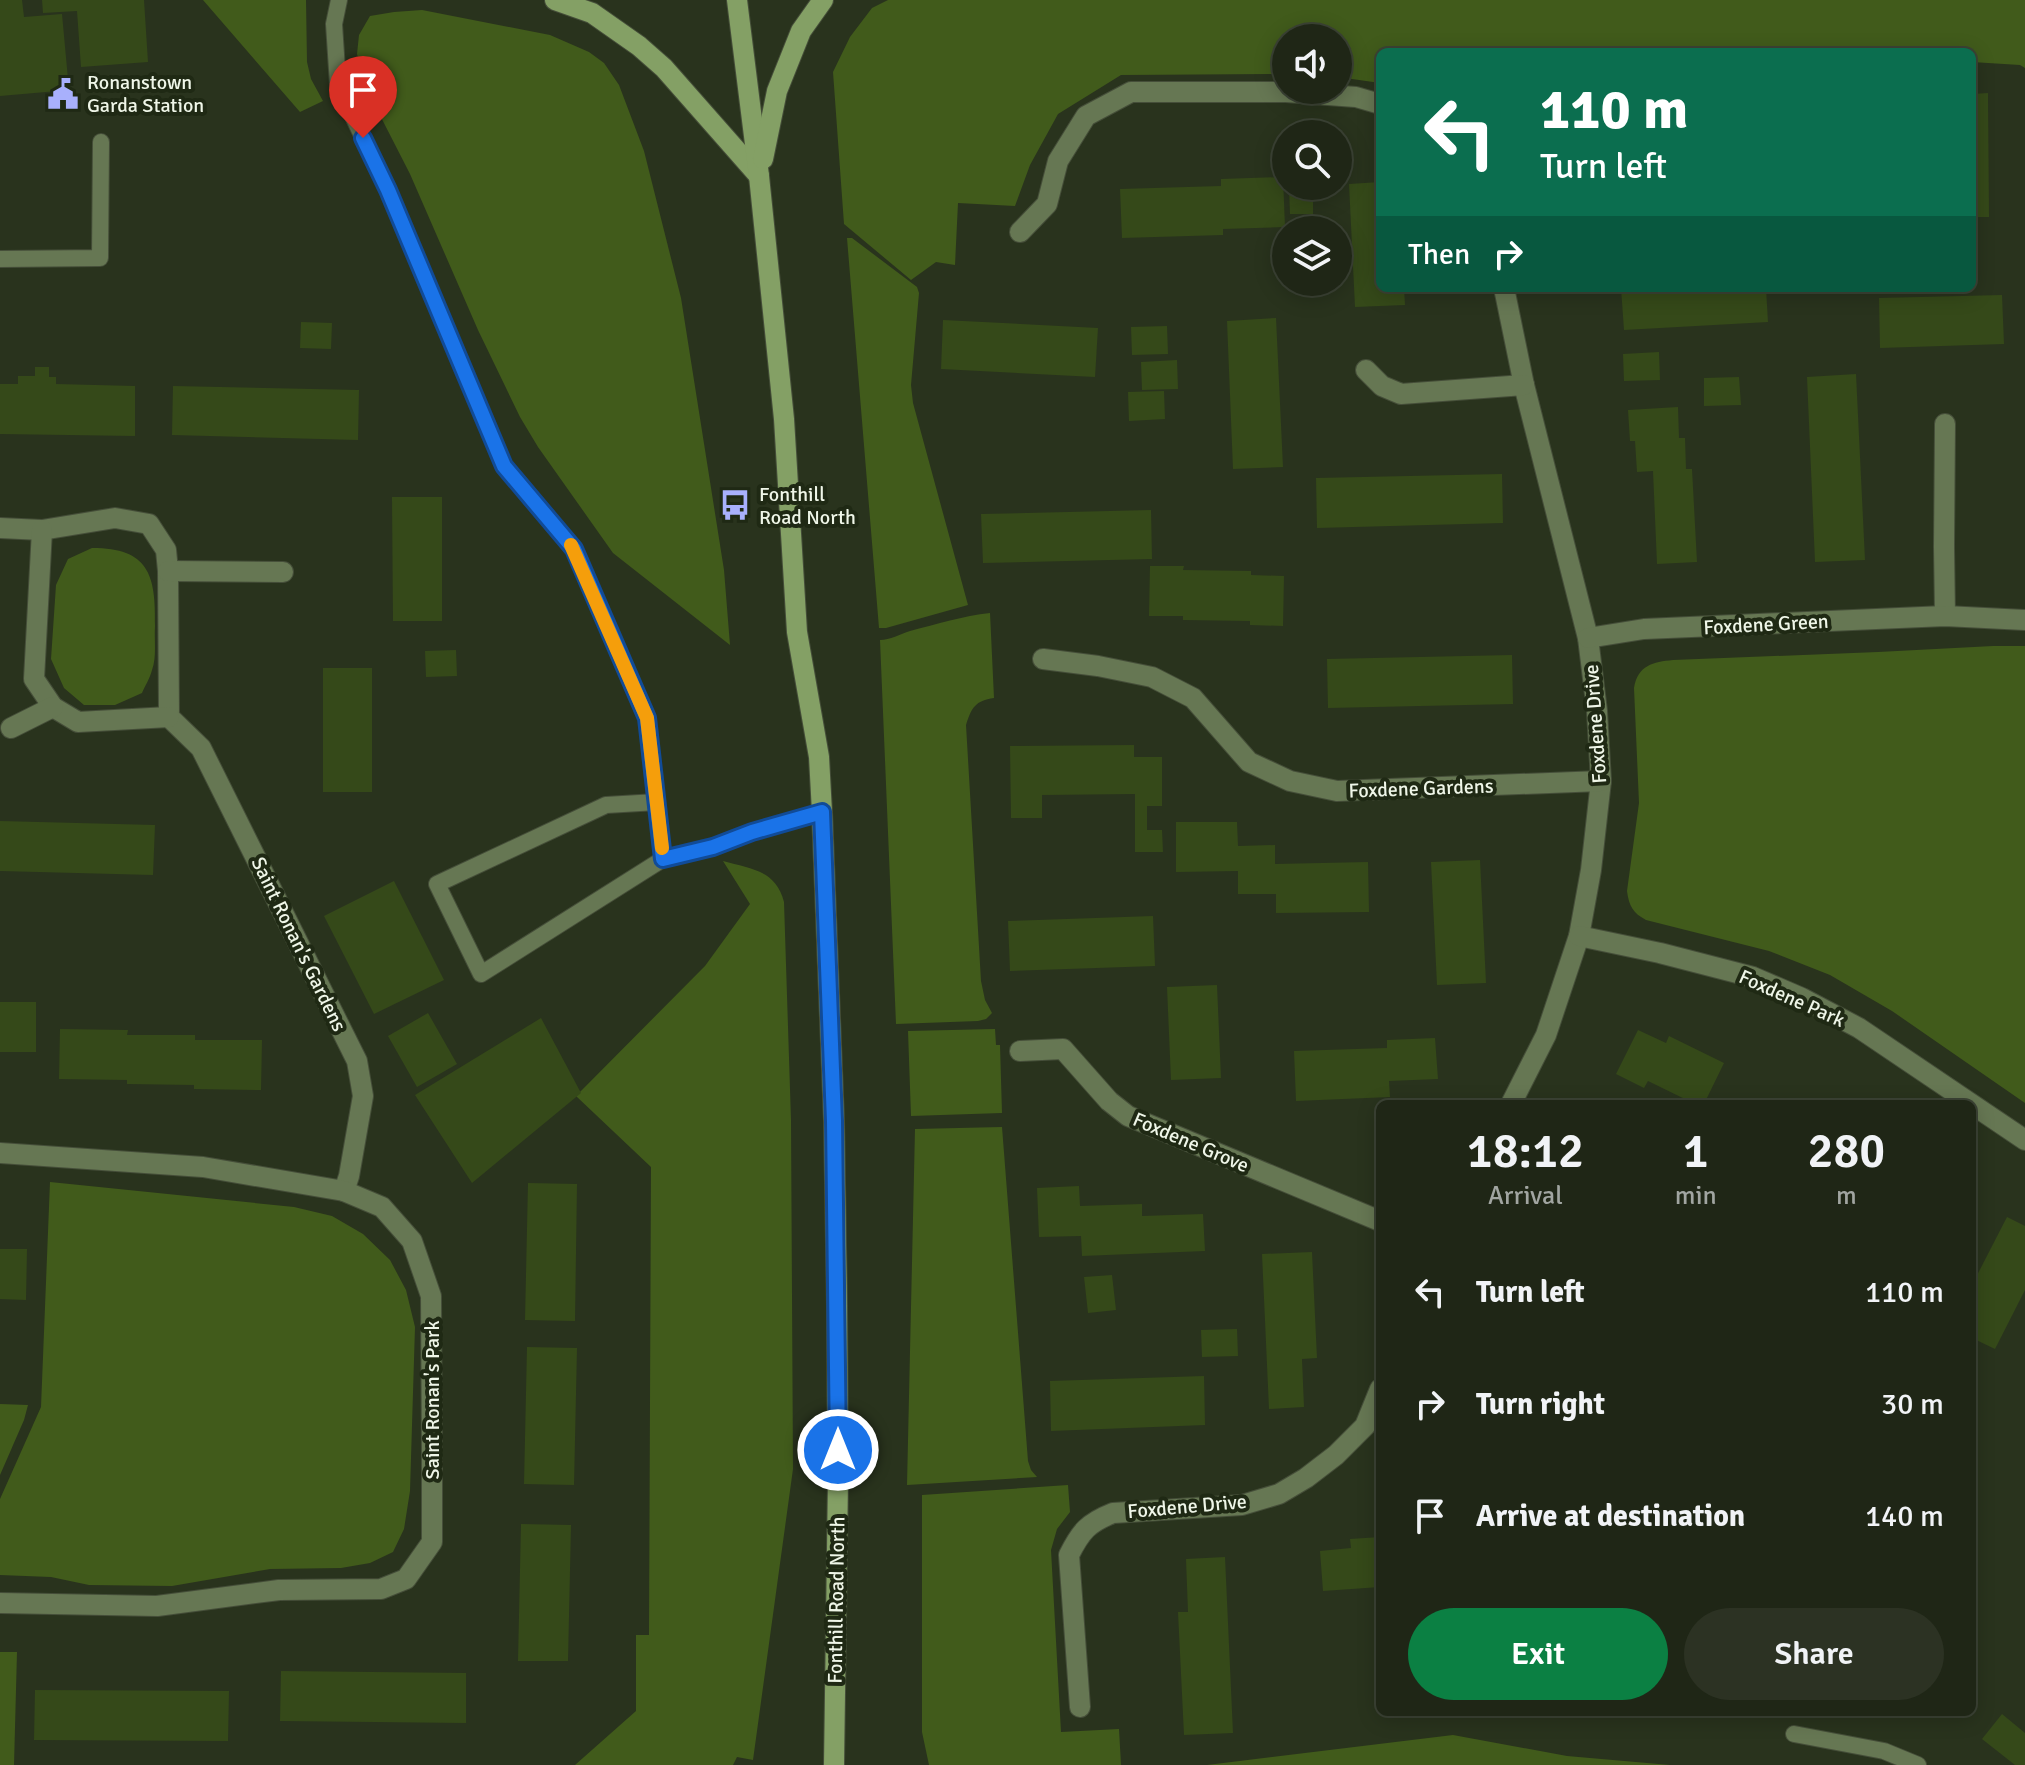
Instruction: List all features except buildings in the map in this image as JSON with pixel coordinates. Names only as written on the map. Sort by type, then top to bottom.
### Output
[{"type":"main road","points":[[555,0],[592,13],[639,46],[664,68],[759,176]]},
{"type":"main road","name":"Fonthill Road North","points":[[737,0],[784,419],[797,632],[819,757],[834,1121],[837,1306],[834,1765]]},
{"type":"main road","points":[[759,176],[777,91],[801,31],[823,0]]},
{"type":"street","points":[[1020,232],[1047,204],[1058,161],[1086,116],[1131,92],[1286,92],[1356,97],[1376,103]]},
{"type":"street","name":"Foxdene Drive","points":[[1505,292],[1524,385],[1588,638],[1601,781],[1591,870],[1579,936],[1546,1035],[1513,1100]]},
{"type":"street","points":[[1366,370],[1382,386],[1401,394],[1524,385]]},
{"type":"street","points":[[1945,424],[1945,616]]},
{"type":"street","points":[[0,528],[42,530],[115,518],[149,524],[166,550],[169,717],[78,722],[53,707],[34,679],[42,530]]},
{"type":"street","points":[[168,571],[283,572]]},
{"type":"street","name":"Foxdene Green","points":[[1588,638],[1644,629],[1945,616],[2025,620]]},
{"type":"street","name":"Foxdene Gardens","points":[[1043,659],[1152,677],[1193,698],[1249,762],[1290,781],[1337,791],[1601,781]]},
{"type":"street","points":[[11,728],[53,707]]},
{"type":"street","name":"Saint Ronan's Gardens","points":[[169,717],[201,748],[357,1061],[363,1096],[344,1191]]},
{"type":"street","name":"Foxdene Park","points":[[1579,936],[1753,977],[1802,998],[1859,1028],[1954,1100]]},
{"type":"street","name":"Foxdene Grove","points":[[1020,1051],[1063,1049],[1109,1101],[1128,1116],[1376,1219]]},
{"type":"street","name":"Foxdene Park","points":[[1978,1118],[2025,1140]]},
{"type":"street","name":"Saint Ronan's Park","points":[[0,1153],[203,1167],[344,1191],[382,1207],[412,1241],[431,1296],[432,1542],[406,1579],[381,1589],[279,1590],[157,1606],[0,1603]]},
{"type":"street","name":"Foxdene Drive","points":[[1080,1707],[1069,1555],[1080,1533],[1095,1520],[1113,1513],[1242,1505],[1279,1494],[1336,1455],[1365,1426],[1376,1399]]},
{"type":"lane","points":[[339,0],[334,24],[338,85],[388,190],[504,466],[574,549],[647,718],[663,859]]},
{"type":"lane","points":[[0,259],[100,258],[101,142]]},
{"type":"lane","points":[[657,802],[606,805],[437,884],[481,974],[663,859],[713,847],[822,812]]},
{"type":"lane","points":[[1794,1734],[1918,1765]]},
{"type":"green space","points":[[203,0],[306,0],[307,62],[311,79],[323,101],[300,112]]},
{"type":"green space","points":[[888,0],[2025,0],[2025,68],[1976,62],[1976,48],[1376,48],[1376,82],[1352,79],[1352,24],[1272,24],[1272,74],[1121,75],[1058,114],[1030,165],[1015,206],[958,203],[955,265],[936,262],[911,280],[844,224],[833,72],[850,37],[872,8]]},
{"type":"green space","points":[[422,10],[550,35],[589,52],[604,63],[619,85],[644,151],[681,298],[724,570],[730,645],[613,553],[520,417],[410,174],[366,88],[357,54],[359,35],[370,16]]},
{"type":"green space","points":[[847,238],[852,238],[917,287],[919,293],[911,385],[913,403],[968,605],[886,628],[879,628]]},
{"type":"green space","points":[[92,548],[111,549],[137,559],[151,579],[154,592],[154,665],[142,693],[115,705],[84,705],[64,688],[51,659],[56,585],[68,559]]},
{"type":"green space","points":[[990,613],[994,698],[975,706],[966,725],[981,981],[992,1013],[978,1021],[896,1024],[880,640],[950,620]]},
{"type":"green space","points":[[2025,646],[2025,1103],[1892,1011],[1830,975],[1769,951],[1646,920],[1632,908],[1627,891],[1639,803],[1634,688],[1639,674],[1648,666],[1673,660]]},
{"type":"green space","points":[[723,861],[769,877],[784,902],[791,1120],[793,1469],[753,1760],[737,1757],[733,1765],[575,1765],[636,1711],[636,1635],[649,1635],[651,1167],[576,1096],[705,966],[750,904]]},
{"type":"green space","points":[[995,1029],[996,1045],[1000,1045],[1002,1113],[911,1116],[908,1031]]},
{"type":"green space","points":[[1002,1127],[1028,1461],[1037,1477],[907,1485],[915,1129]]},
{"type":"green space","points":[[50,1182],[294,1207],[332,1216],[363,1234],[390,1260],[406,1290],[415,1327],[410,1491],[404,1529],[393,1552],[370,1563],[341,1568],[270,1569],[172,1586],[89,1585],[51,1577],[0,1575],[0,1499],[41,1407]]},
{"type":"green space","points":[[0,1404],[28,1405],[0,1475]]},
{"type":"green space","points":[[1068,1485],[1070,1512],[1057,1529],[1051,1550],[1061,1732],[1119,1729],[1121,1765],[929,1765],[922,1732],[922,1495]]},
{"type":"green space","points":[[0,1652],[17,1652],[14,1765],[0,1765]]},
{"type":"green space","points":[[1453,1735],[1567,1756],[1670,1765],[1207,1765]]},
{"type":"slow traffic","points":[[571,545],[647,718],[662,848]]},
{"type":"place","name":"Ronanstown Garda Station","points":[[63,94]]},
{"type":"place","name":"Fonthill Road North","points":[[735,505]]},
{"type":"route","points":[[363,138],[388,190],[504,466],[574,549],[647,718],[663,859],[713,847],[822,812],[834,1121],[838,1450]]}]
